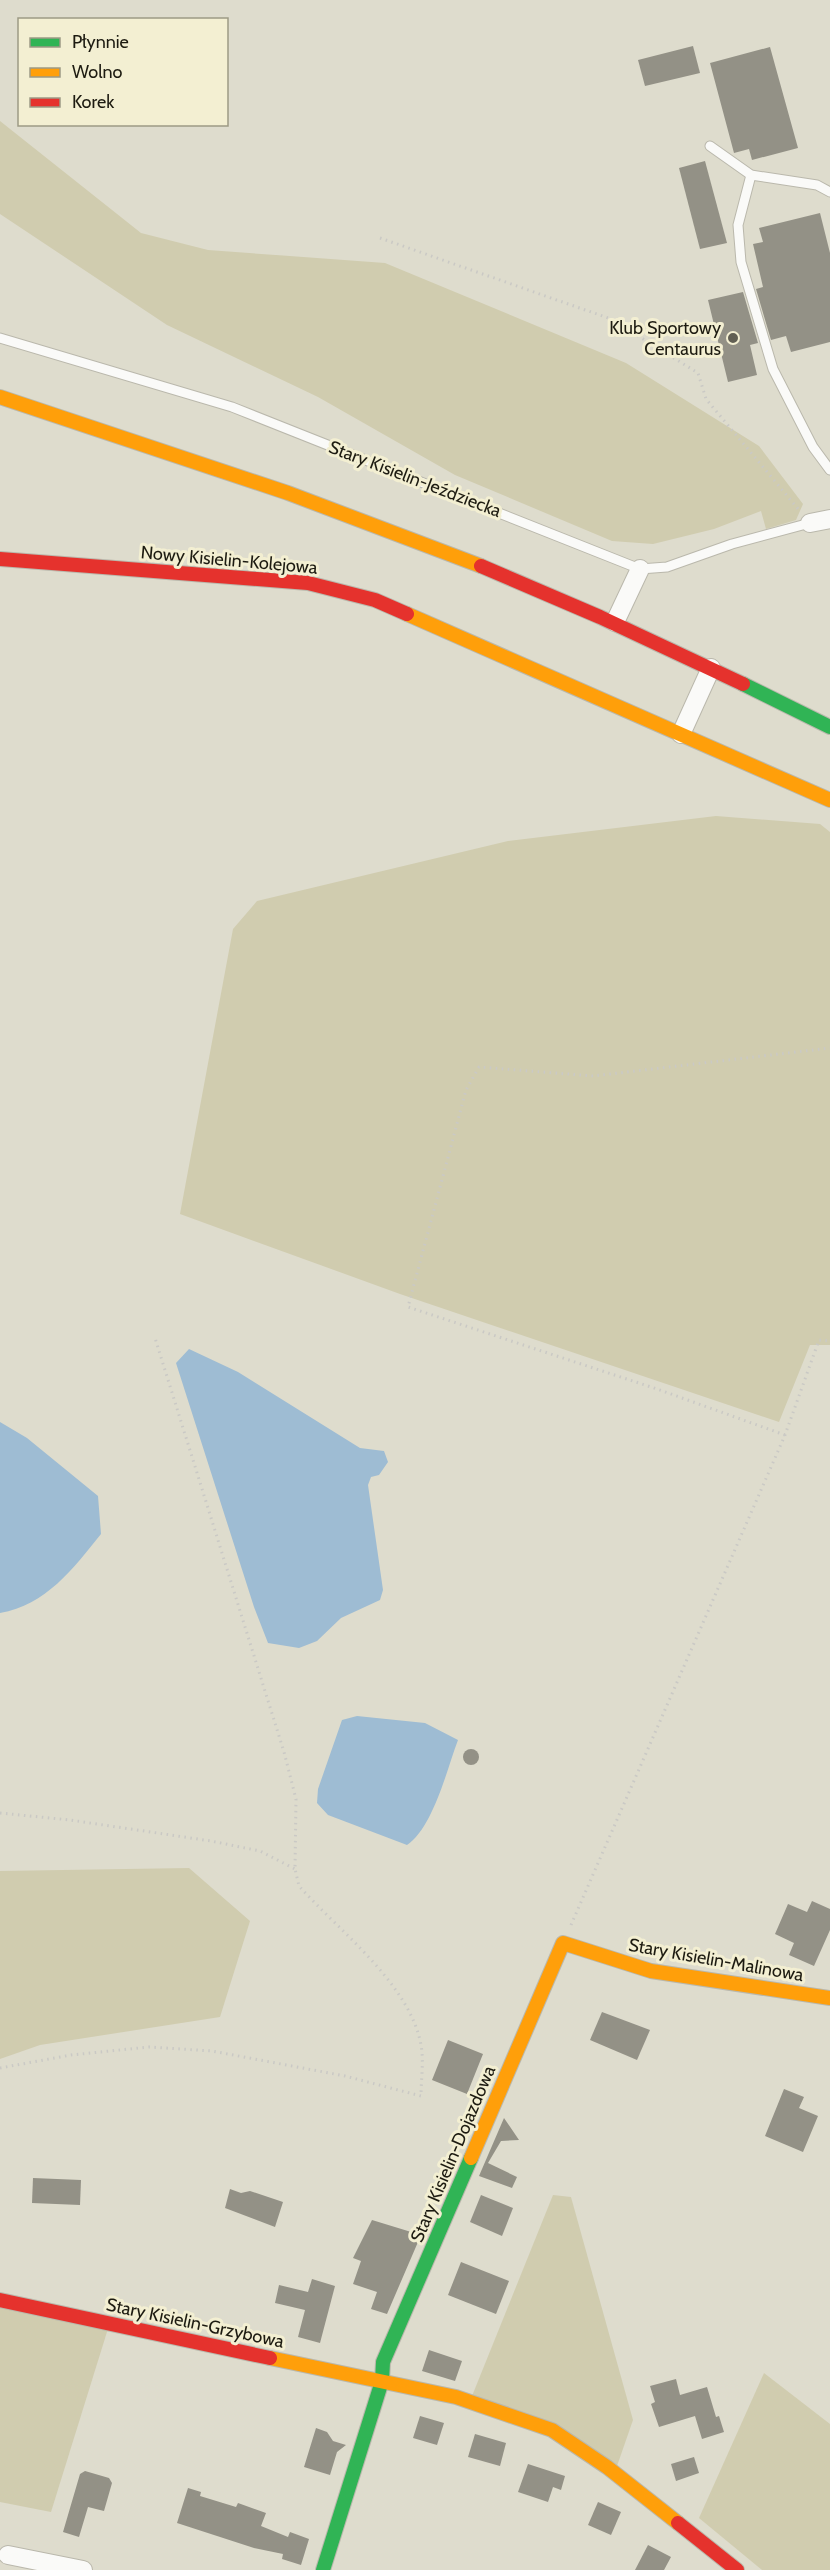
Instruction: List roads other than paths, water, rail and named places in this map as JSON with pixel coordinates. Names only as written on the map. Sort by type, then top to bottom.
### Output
[{"type":"street","points":[[0,397],[200,461],[458,556],[615,622],[830,727]]},
{"type":"street","name":"Stary Kisielin-Jeździecka","points":[[810,523],[830,519]]},
{"type":"street","name":"Nowy Kisielin-Kolejowa","points":[[0,559],[308,583],[375,600],[479,648],[830,800]]},
{"type":"street","points":[[615,622],[640,569]]},
{"type":"street","points":[[681,734],[711,668]]},
{"type":"street","name":"Stary Kisielin-Malinowa","points":[[562,1943],[651,1971],[830,1998]]},
{"type":"street","name":"Stary Kisielin-Dojazdowa","points":[[323,2570],[382,2381],[383,2362],[562,1943]]},
{"type":"street","name":"Stary Kisielin-Grzybowa","points":[[0,2300],[382,2381]]},
{"type":"street","points":[[382,2381],[456,2397],[552,2430],[607,2467],[737,2570]]},
{"type":"street","points":[[8,2555],[83,2570]]},
{"type":"lane","points":[[710,146],[751,175],[817,185],[830,192]]},
{"type":"lane","points":[[751,175],[738,225],[741,262],[773,369],[813,447],[830,470]]},
{"type":"lane","name":"Stary Kisielin-Jeździecka","points":[[0,338],[232,407],[640,569],[667,567],[732,544],[810,523]]},
{"type":"water","points":[[189,1349],[238,1372],[360,1448],[384,1451],[388,1462],[379,1475],[371,1477],[368,1485],[383,1590],[380,1600],[341,1618],[317,1641],[299,1648],[268,1643],[254,1607],[176,1363]]},
{"type":"water","points":[[0,1422],[27,1438],[98,1496],[101,1534],[69,1572],[45,1594],[16,1609],[0,1613]]},
{"type":"water","points":[[357,1716],[425,1723],[458,1740],[432,1812],[416,1837],[407,1845],[328,1815],[317,1803],[318,1789],[342,1720]]},
{"type":"place","name":"Klub Sportowy Centaurus","points":[[733,338]]}]
